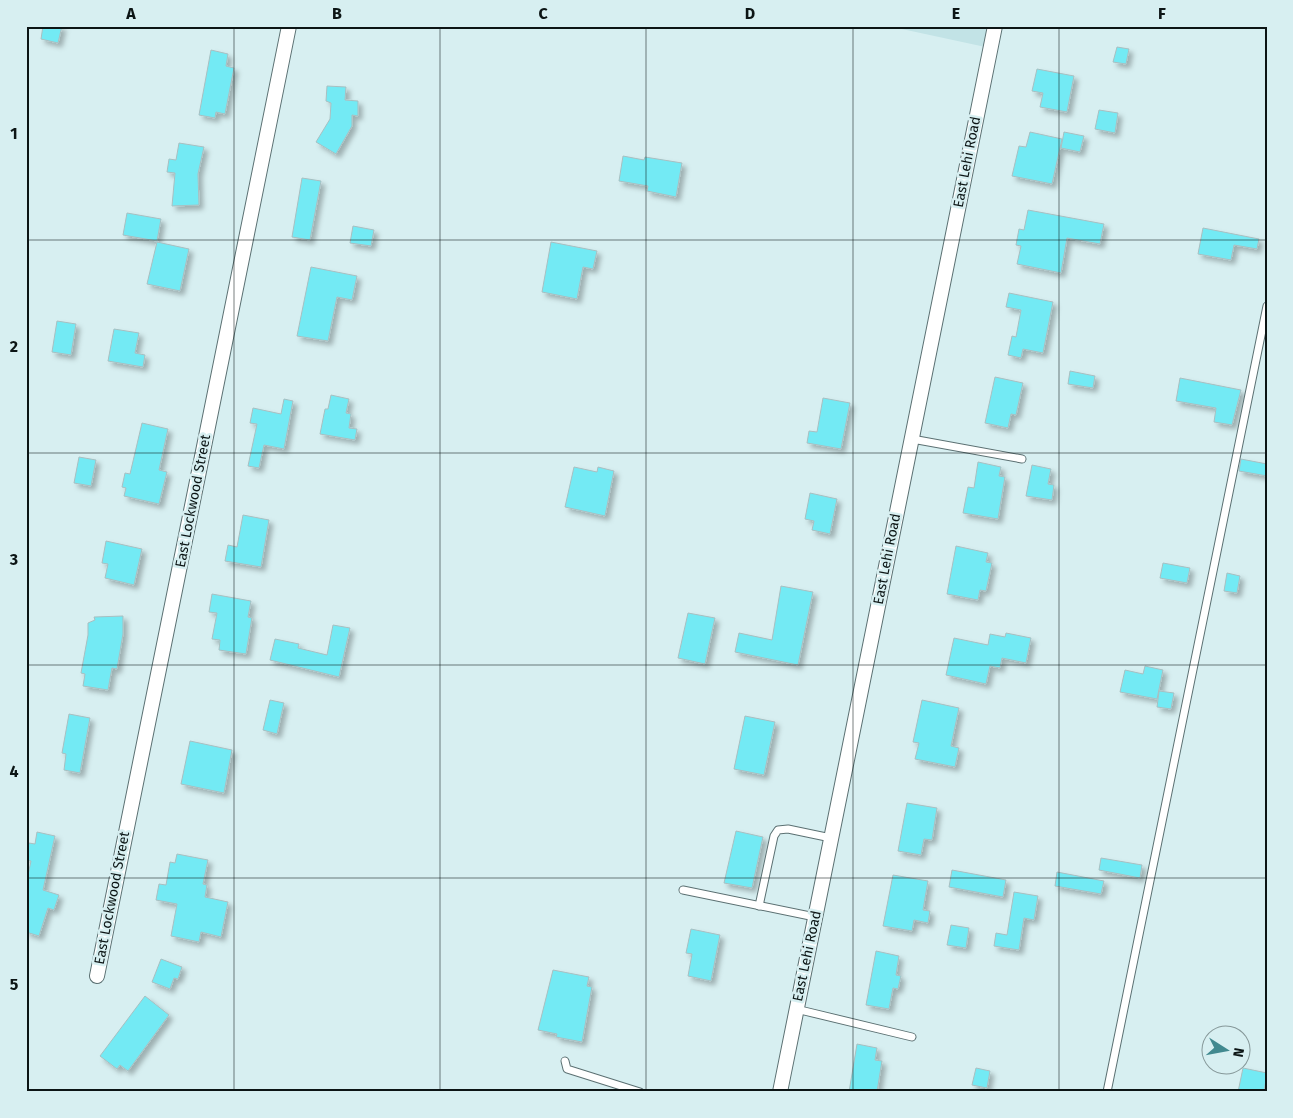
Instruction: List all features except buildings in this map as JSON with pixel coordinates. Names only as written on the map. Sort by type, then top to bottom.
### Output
[{"type":"street","name":"East Lockwood Street","points":[[96,976],[288,26]]},
{"type":"street","name":"East Lehi Road","points":[[780,1092],[995,26]]},
{"type":"lane","points":[[1107,1092],[1267,306]]},
{"type":"lane","points":[[912,439],[1022,459]]},
{"type":"lane","points":[[759,906],[774,836],[778,830],[788,829],[831,838]]},
{"type":"lane","points":[[683,890],[815,917]]},
{"type":"lane","points":[[796,1009],[912,1037]]},
{"type":"lane","points":[[565,1061],[567,1069],[640,1092]]},
{"type":"shaded area","points":[[888,26],[995,26],[990,48]]}]
